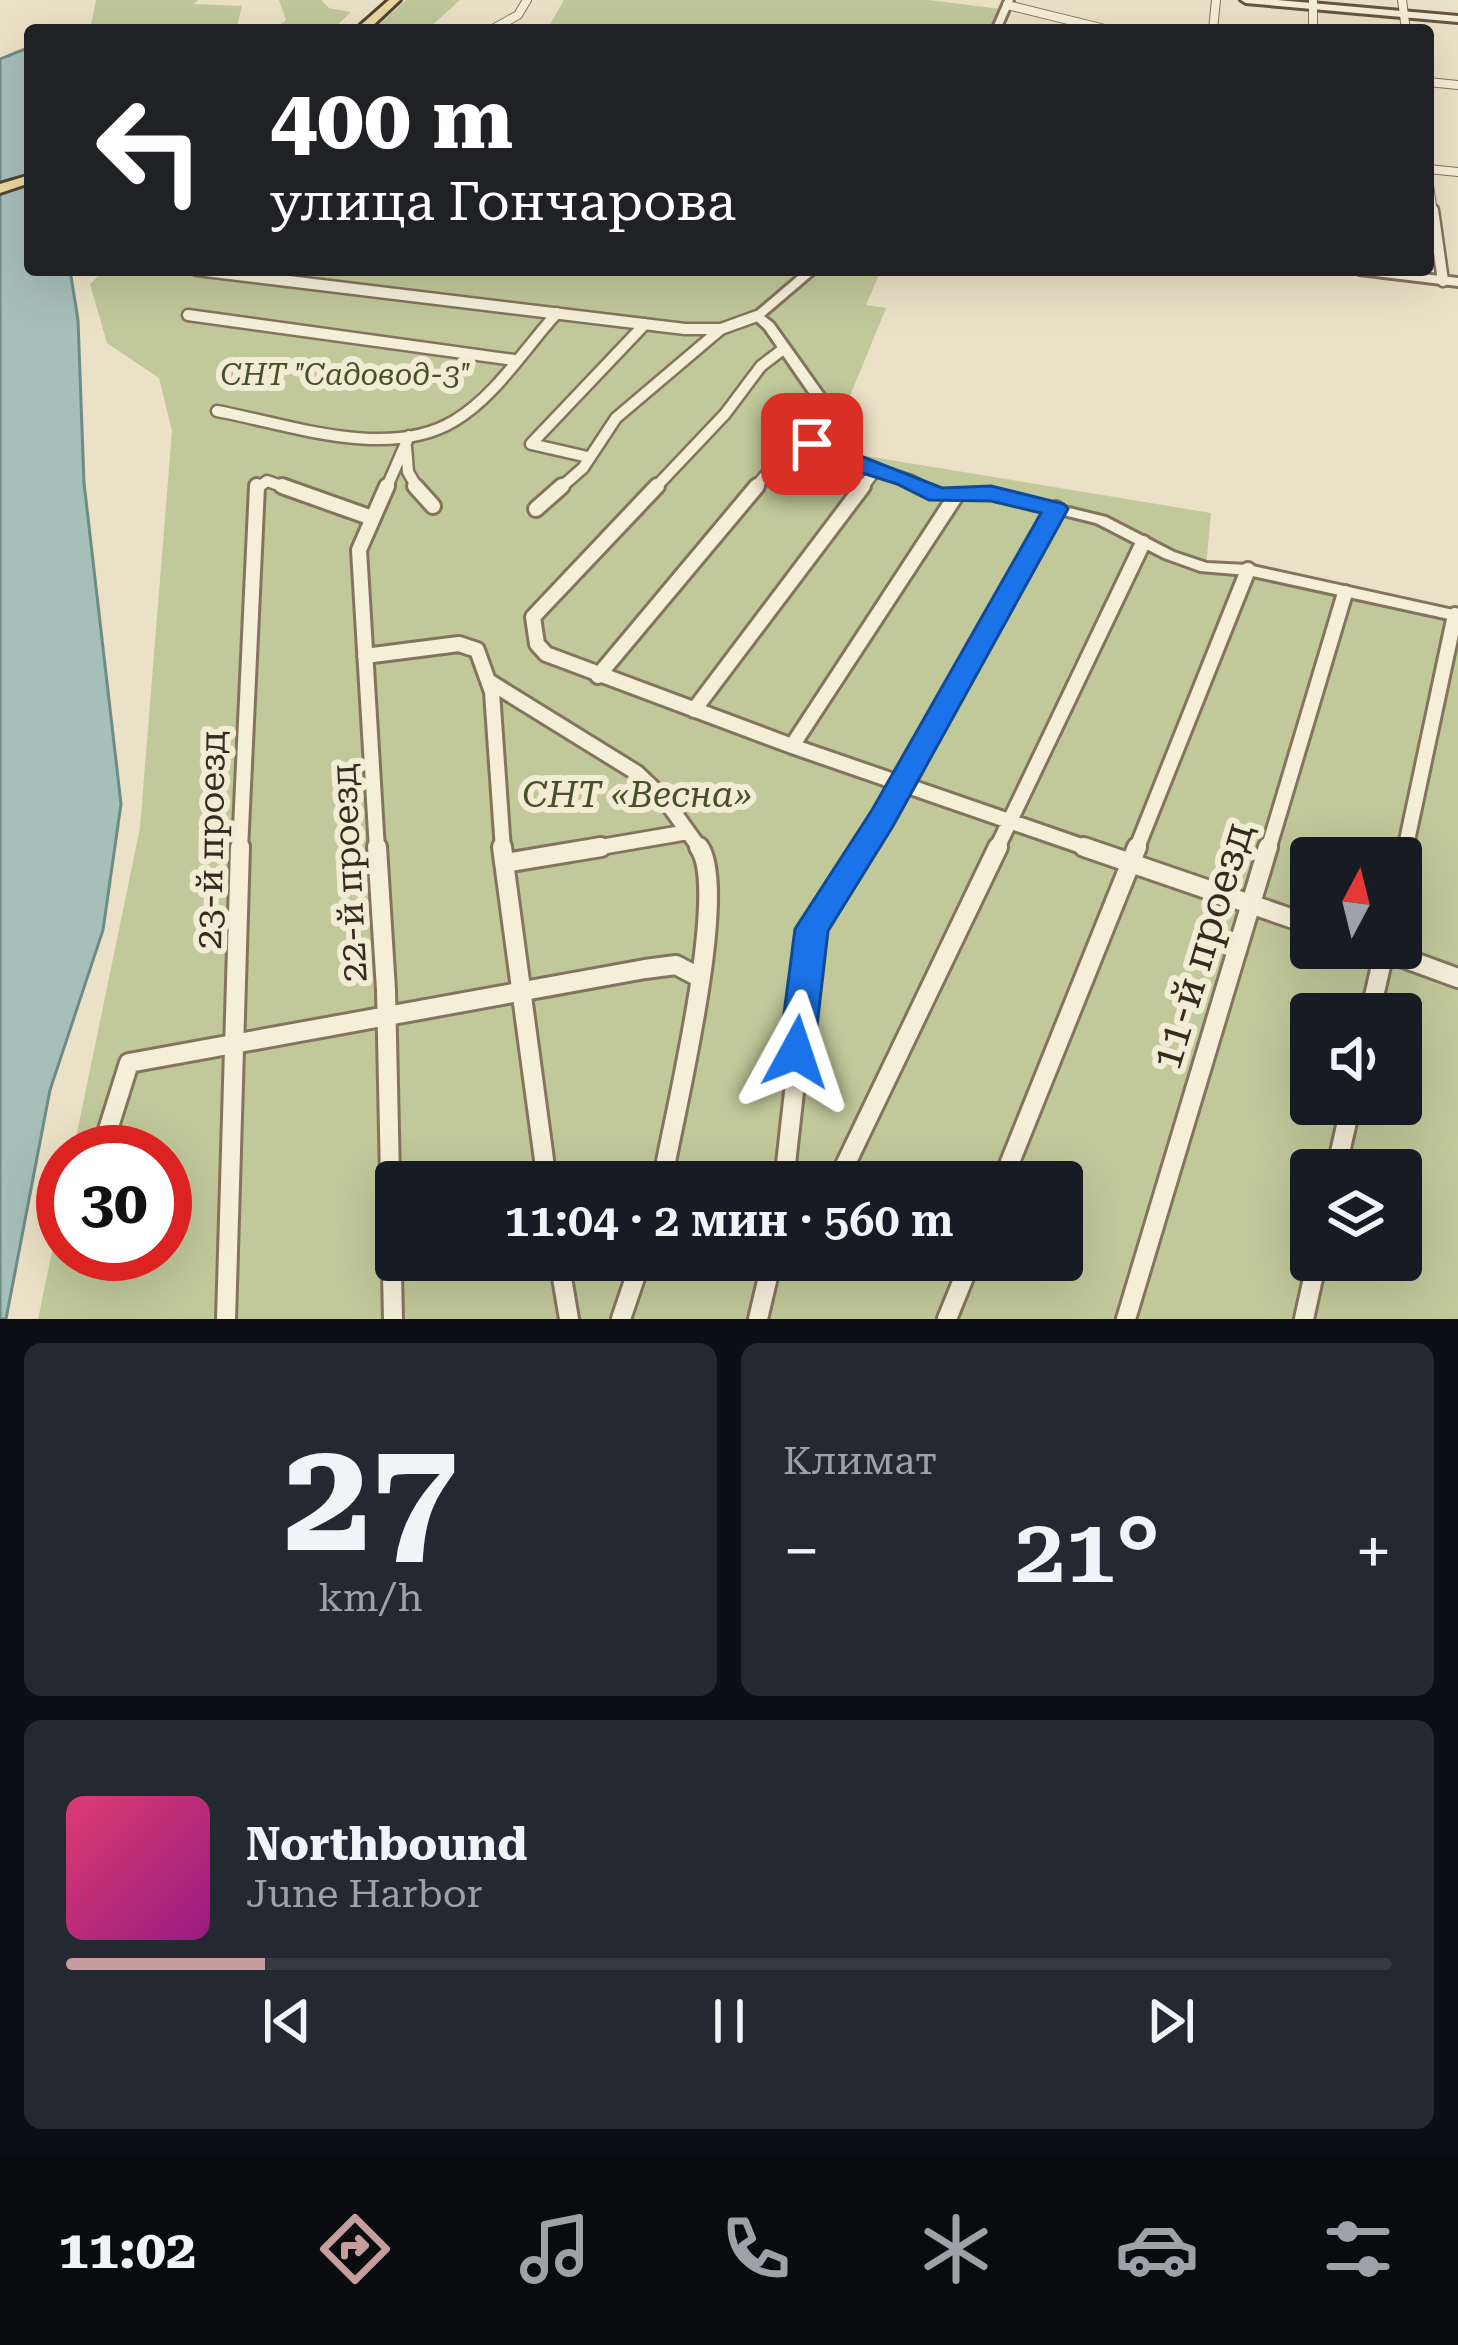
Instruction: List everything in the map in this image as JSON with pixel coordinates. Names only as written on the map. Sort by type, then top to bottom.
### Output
[{"type":"main road","points":[[368,24],[395,0]]},
{"type":"main road","points":[[1246,0],[1458,19]]},
{"type":"street","points":[[502,24],[518,15],[526,0]]},
{"type":"street","points":[[1402,0],[1405,24]]},
{"type":"street","points":[[1008,2],[1087,24]]},
{"type":"street","points":[[1434,216],[1443,280]]},
{"type":"street","points":[[247,276],[721,329]]},
{"type":"street","points":[[536,509],[575,477],[616,418],[721,329],[757,316],[805,276]]},
{"type":"street","points":[[1409,276],[1458,282]]},
{"type":"street","points":[[217,411],[353,434],[409,436],[453,422],[557,313]]},
{"type":"street","points":[[188,315],[514,360]]},
{"type":"street","points":[[757,316],[823,403],[824,413],[811,435],[812,444],[826,454],[956,497],[991,494],[1101,520],[1205,568],[1248,570],[1457,616],[1408,837]]},
{"type":"street","points":[[588,457],[531,444],[645,324]]},
{"type":"street","points":[[782,350],[761,366],[724,414],[533,616],[537,644],[546,654],[598,676],[1290,918]]},
{"type":"street","points":[[598,676],[796,440],[811,435]]},
{"type":"street","points":[[409,436],[404,462],[410,482],[433,506]]},
{"type":"street","name":"22-й проезд","points":[[393,1319],[387,1019],[358,550],[409,436]]},
{"type":"street","points":[[694,710],[875,472]]},
{"type":"street","name":"23-й проезд","points":[[226,1319],[243,714],[256,487],[267,481],[372,518]]},
{"type":"street","points":[[792,746],[956,497]]},
{"type":"street","points":[[786,1161],[812,929],[903,781],[1055,509]]},
{"type":"street","points":[[847,1161],[1143,542]]},
{"type":"street","points":[[1010,1161],[1248,570]]},
{"type":"street","name":"11-й проезд","points":[[1126,1319],[1345,593]]},
{"type":"street","points":[[365,656],[459,644],[477,650],[488,680],[506,863],[545,1161]]},
{"type":"street","points":[[488,680],[638,773],[708,860],[712,885],[665,1161]]},
{"type":"street","points":[[506,863],[688,832]]},
{"type":"street","points":[[109,1125],[129,1063],[676,964],[695,974]]},
{"type":"street","points":[[1422,964],[1458,978]]},
{"type":"street","points":[[562,1281],[568,1319]]},
{"type":"street","points":[[621,1319],[633,1281]]},
{"type":"street","points":[[758,1319],[767,1281]]},
{"type":"street","points":[[947,1319],[962,1281]]},
{"type":"street","points":[[1304,1319],[1312,1281]]},
{"type":"green space","points":[[96,0],[198,0],[194,4],[242,6],[238,24],[91,24]]},
{"type":"green space","points":[[279,0],[321,0],[329,8],[351,12],[338,24],[281,24],[286,20]]},
{"type":"green space","points":[[406,0],[460,0],[434,24],[380,24]]},
{"type":"green space","points":[[564,0],[929,0],[1000,9],[994,24],[550,24]]},
{"type":"green space","name":"СНТ «Весна»","points":[[98,276],[878,276],[866,305],[886,308],[832,440],[848,453],[1211,513],[1206,567],[1248,570],[1458,616],[1458,1319],[38,1319],[46,1281],[192,1281],[192,1125],[79,1125],[140,828],[172,431],[159,378],[107,343],[90,284]]},
{"type":"water","points":[[24,49],[24,276],[71,276],[78,320],[84,483],[121,804],[103,930],[50,1090],[43,1125],[36,1125],[36,1163],[6,1319],[0,1319],[0,59]]},
{"type":"route","points":[[796,1052],[812,929],[883,818],[1055,509],[991,494],[938,495],[906,478],[826,454],[812,444]]},
{"type":"park label","name":"СНТ \"Садовод-3\"","points":[[346,374]]}]
